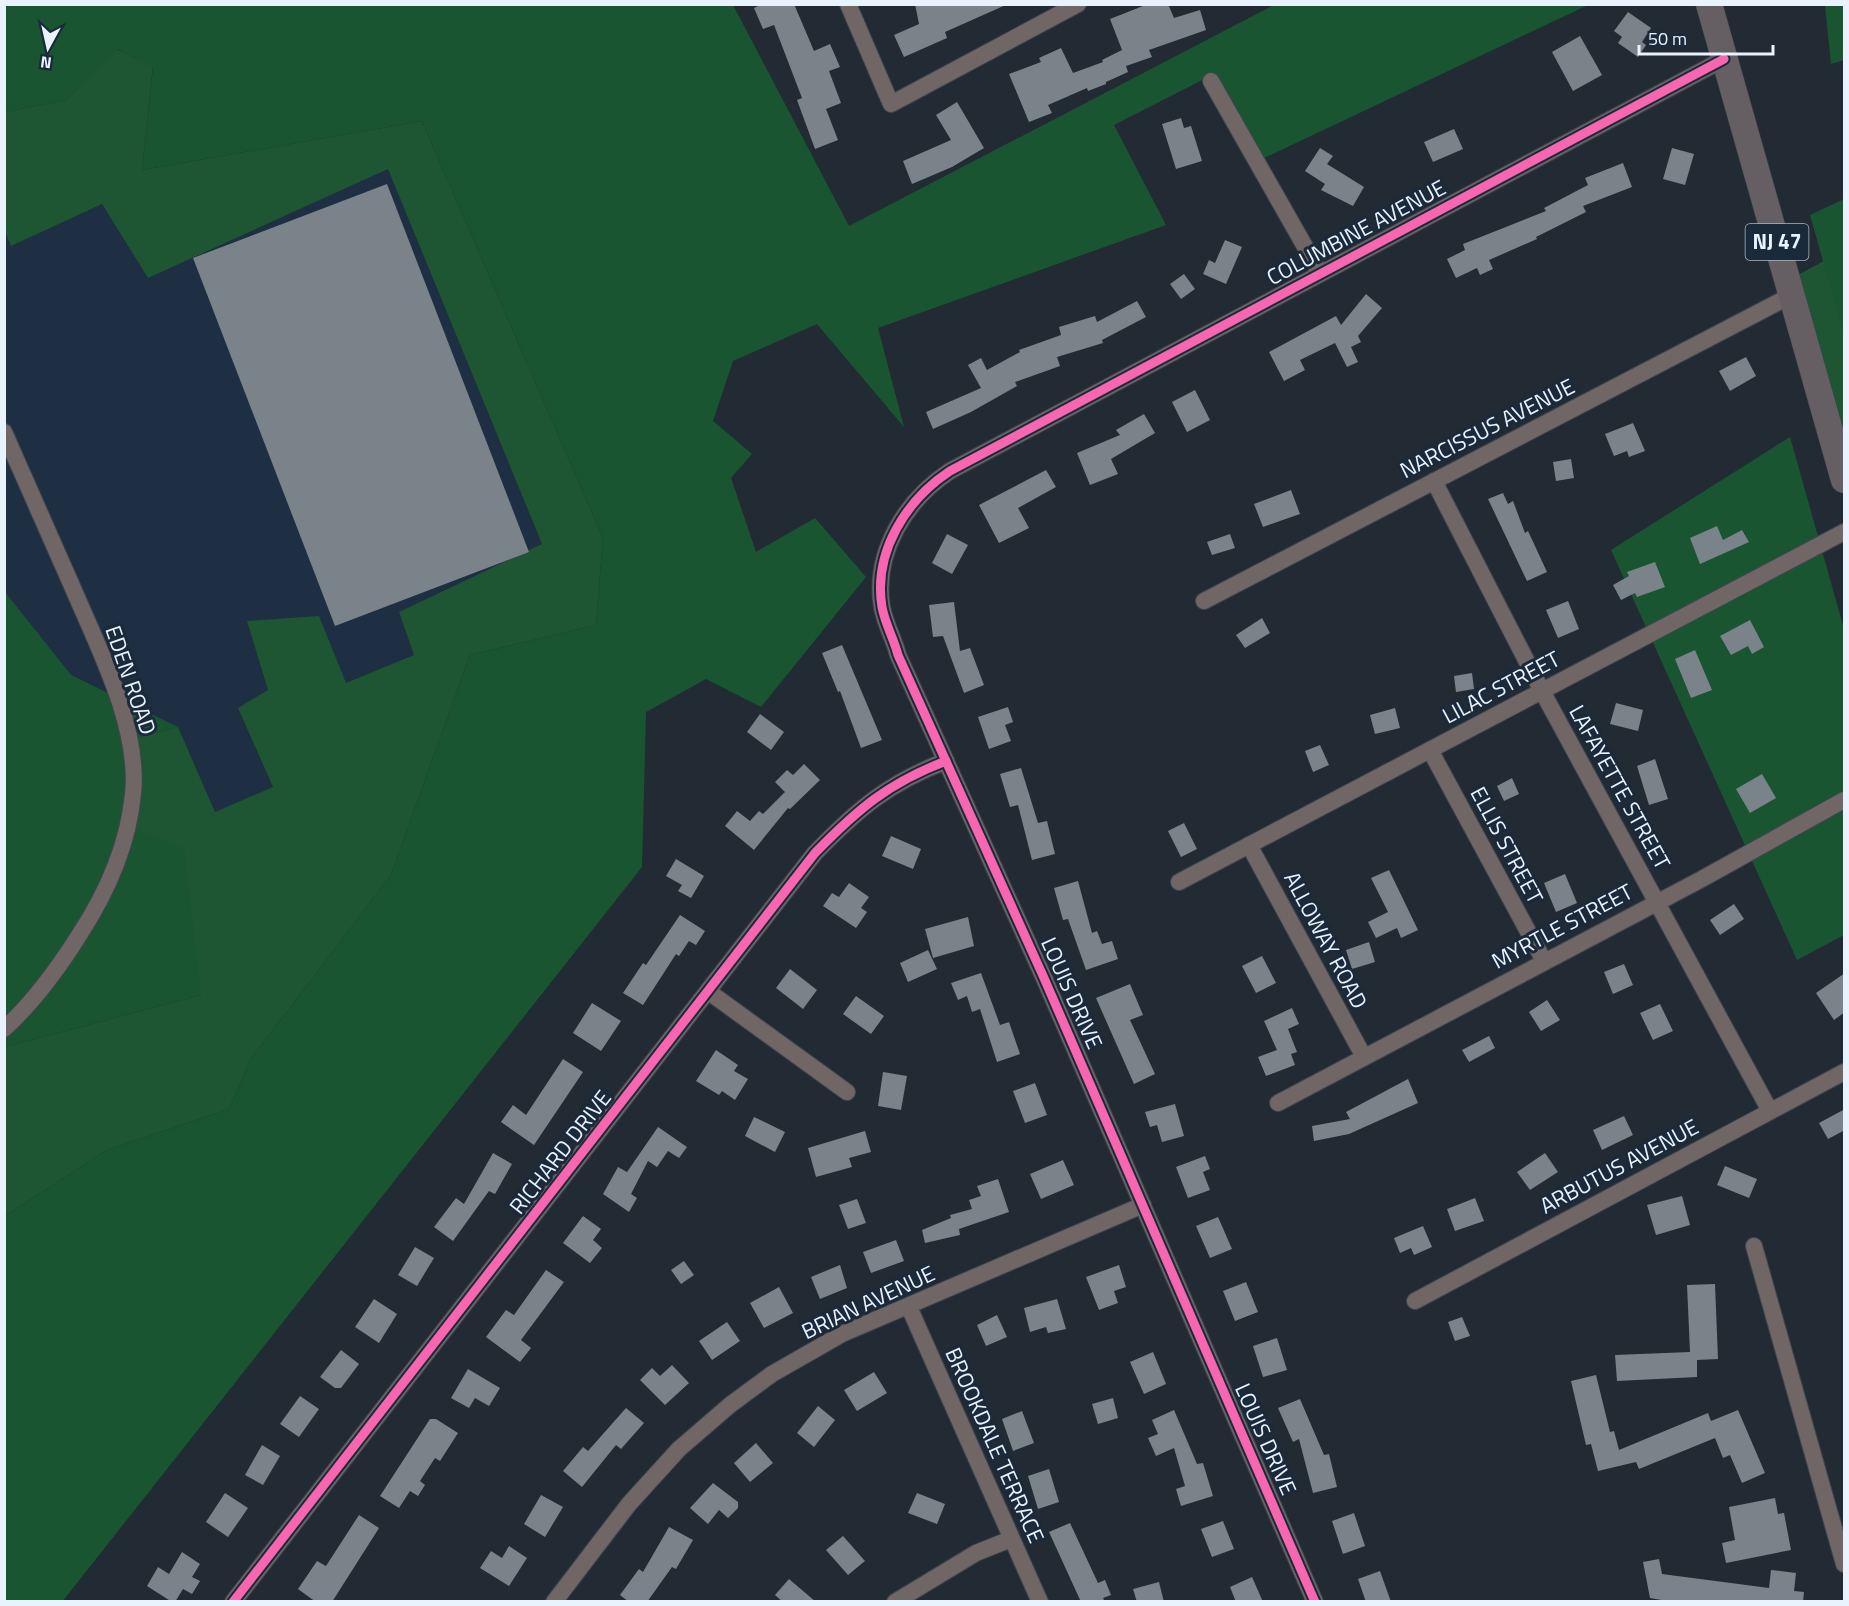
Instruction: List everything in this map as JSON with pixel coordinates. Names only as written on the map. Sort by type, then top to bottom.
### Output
[{"type":"main road","name":"NJ 47","points":[[1709,4],[1845,480]]},
{"type":"street","points":[[848,4],[891,104],[1055,10],[1078,4]]},
{"type":"street","name":"COLUMBINE AVENUE","points":[[1006,441],[1724,59]]},
{"type":"street","points":[[1211,81],[1320,273]]},
{"type":"street","name":"NARCISSUS AVENUE","points":[[1204,601],[1792,295]]},
{"type":"street","name":"EDEN ROAD","points":[[4,432],[105,662],[127,731],[134,776],[128,826],[110,882],[91,917],[57,969],[4,1029]]},
{"type":"street","name":"LOUIS DRIVE","points":[[1006,441],[928,485],[906,510],[892,537],[883,566],[882,608],[898,656],[1143,1205],[1316,1602]]},
{"type":"street","name":"LAFAYETTE STREET","points":[[1434,481],[1542,691],[1770,1112]]},
{"type":"street","name":"LILAC STREET","points":[[1179,882],[1845,532]]},
{"type":"street","name":"ELLIS STREET","points":[[1430,750],[1544,961]]},
{"type":"street","name":"RICHARD DRIVE","points":[[233,1602],[815,853],[855,813],[884,790],[946,760]]},
{"type":"street","name":"MYRTLE STREET","points":[[1278,1103],[1845,800]]},
{"type":"street","name":"ALLOWAY ROAD","points":[[1249,845],[1364,1057]]},
{"type":"street","points":[[709,992],[847,1092]]},
{"type":"street","name":"ARBUTUS AVENUE","points":[[1415,1301],[1845,1072]]},
{"type":"street","name":"BRIAN AVENUE","points":[[554,1602],[636,1496],[679,1449],[730,1405],[772,1374],[842,1334],[1143,1205]]},
{"type":"street","points":[[1754,1246],[1845,1564]]},
{"type":"street","name":"BROOKDALE TERRACE","points":[[909,1307],[1040,1602]]},
{"type":"street","points":[[895,1602],[976,1553],[1011,1539]]},
{"type":"shaded area","points":[[388,169],[542,544],[399,612],[414,655],[346,683],[268,691],[238,709],[273,787],[215,812],[178,727],[160,719],[4,1073],[4,232],[12,245],[102,204],[148,278]]},
{"type":"green space","points":[[5,5],[733,5],[849,226],[1274,5],[1588,5],[1260,160],[1214,74],[1114,125],[1166,225],[878,328],[904,427],[817,324],[733,361],[713,421],[752,454],[731,478],[756,552],[815,518],[866,577],[761,707],[706,679],[646,712],[642,867],[62,1602],[5,1601],[5,1216],[107,1150],[229,1109],[251,1059],[391,875],[470,655],[596,625],[603,538],[422,121],[142,170],[153,67],[117,49],[66,100],[5,112]]},
{"type":"green space","points":[[1825,5],[1844,5],[1844,60],[1831,64]]},
{"type":"green space","points":[[116,49],[153,66],[142,170],[422,121],[603,538],[596,625],[470,655],[391,875],[251,1059],[229,1109],[107,1150],[5,1216],[5,1047],[201,995],[128,826],[128,740],[178,727],[215,812],[273,787],[238,708],[268,690],[247,621],[319,616],[346,683],[414,655],[399,612],[542,544],[388,169],[148,278],[102,204],[11,246],[5,232],[5,112],[66,100]]},
{"type":"green space","points":[[1844,199],[1844,335],[1810,215]]},
{"type":"green space","points":[[1844,250],[1844,488],[1787,281]]},
{"type":"green space","points":[[1790,437],[1844,629],[1844,935],[1797,960],[1611,550]]},
{"type":"green space","points":[[5,592],[71,675],[178,727],[128,740],[128,826],[184,849],[201,995],[5,1047]]},
{"type":"building","points":[[762,4],[794,4],[814,51],[830,44],[840,67],[829,71],[841,103],[826,109],[838,140],[815,149],[797,100],[802,98],[774,25],[763,29],[754,8]]},
{"type":"building","points":[[915,4],[1008,4],[945,32],[947,38],[904,57],[894,35],[919,24]]},
{"type":"building","points":[[1148,4],[1168,4],[1174,18],[1200,10],[1206,30],[1149,50],[1152,57],[1126,66],[1128,72],[1106,84],[1088,91],[1087,88],[1048,105],[1052,113],[1029,122],[1009,74],[1041,62],[1039,58],[1061,48],[1073,73],[1103,62],[1102,60],[1122,50],[1110,19]]},
{"type":"building","points":[[1628,12],[1651,28],[1642,42],[1646,45],[1638,57],[1618,43],[1622,37],[1614,31]]},
{"type":"building","points":[[1580,36],[1602,75],[1573,91],[1552,52]]},
{"type":"building","points":[[957,102],[984,148],[952,167],[912,184],[903,161],[951,140],[936,115]]},
{"type":"building","points":[[1181,118],[1184,128],[1191,126],[1202,161],[1176,169],[1162,124]]},
{"type":"building","points":[[1454,129],[1463,149],[1433,162],[1424,142]]},
{"type":"building","points":[[1320,148],[1333,156],[1327,164],[1364,187],[1353,206],[1321,190],[1325,184],[1305,171]]},
{"type":"building","points":[[1672,148],[1694,154],[1685,185],[1663,179]]},
{"type":"building","points":[[1623,163],[1632,187],[1583,206],[1586,212],[1536,237],[1537,239],[1489,260],[1493,269],[1480,275],[1477,268],[1456,278],[1447,259],[1465,250],[1463,244],[1546,211],[1544,208],[1588,185],[1585,178]]},
{"type":"building","points":[[387,184],[529,552],[335,626],[193,258]]},
{"type":"building","points":[[1225,240],[1242,247],[1226,284],[1203,274],[1209,260],[1215,263]]},
{"type":"building","points":[[1184,274],[1195,289],[1181,299],[1170,284]]},
{"type":"building","points":[[1366,294],[1382,308],[1358,336],[1361,342],[1351,347],[1358,362],[1347,367],[1335,343],[1300,360],[1305,370],[1284,381],[1269,352],[1336,316],[1341,325]]},
{"type":"building","points":[[1137,301],[1146,317],[1102,340],[1103,343],[1057,357],[1060,366],[1015,382],[1017,386],[971,412],[933,429],[926,412],[981,388],[968,365],[981,358],[987,370],[1020,352],[1019,350],[1061,335],[1059,327],[1095,316],[1097,322]]},
{"type":"building","points":[[1746,357],[1756,376],[1730,391],[1719,371]]},
{"type":"building","points":[[1195,390],[1210,420],[1187,432],[1172,402]]},
{"type":"building","points":[[1144,414],[1155,433],[1111,459],[1118,474],[1090,485],[1077,453],[1120,435],[1116,430]]},
{"type":"building","points":[[1633,423],[1645,451],[1629,457],[1627,451],[1614,456],[1605,434]]},
{"type":"building","points":[[1571,459],[1574,478],[1556,481],[1553,462]]},
{"type":"building","points":[[1046,470],[1056,487],[1018,508],[1029,528],[999,543],[979,505]]},
{"type":"building","points":[[1291,490],[1300,514],[1263,527],[1254,504]]},
{"type":"building","points":[[1503,493],[1508,504],[1513,501],[1525,533],[1528,531],[1547,572],[1527,581],[1488,499]]},
{"type":"building","points":[[1717,526],[1723,540],[1742,530],[1749,542],[1700,564],[1690,538]]},
{"type":"building","points":[[947,534],[968,545],[952,574],[932,563]]},
{"type":"building","points":[[1230,534],[1235,548],[1212,555],[1207,542]]},
{"type":"building","points":[[1655,562],[1665,587],[1637,597],[1635,593],[1621,600],[1613,585],[1629,576],[1627,572]]},
{"type":"building","points":[[1568,601],[1579,629],[1558,638],[1546,610]]},
{"type":"building","points":[[954,602],[960,651],[970,648],[984,685],[964,693],[943,636],[933,637],[929,605]]},
{"type":"building","points":[[1262,618],[1270,633],[1245,648],[1236,635]]},
{"type":"building","points":[[1750,620],[1764,647],[1752,654],[1748,646],[1731,655],[1720,636]]},
{"type":"building","points":[[842,645],[882,740],[861,748],[840,691],[838,692],[822,653]]},
{"type":"building","points":[[1695,650],[1712,690],[1691,698],[1675,659]]},
{"type":"building","points":[[1472,673],[1474,689],[1456,692],[1454,676]]},
{"type":"building","points":[[1616,703],[1643,710],[1638,731],[1610,724]]},
{"type":"building","points":[[1008,707],[1013,722],[1005,725],[1011,741],[989,749],[978,717]]},
{"type":"building","points":[[1395,708],[1400,728],[1375,734],[1370,715]]},
{"type":"building","points":[[760,714],[784,732],[771,750],[747,732]]},
{"type":"building","points":[[1320,745],[1329,765],[1313,772],[1305,751]]},
{"type":"building","points":[[1655,759],[1668,799],[1649,805],[1637,766]]},
{"type":"building","points":[[804,764],[820,780],[790,809],[788,808],[754,850],[725,826],[737,811],[750,821],[759,811],[763,814],[785,792],[775,782],[787,770],[793,775]]},
{"type":"building","points":[[1021,768],[1038,823],[1047,821],[1055,854],[1032,860],[1018,805],[1010,807],[1000,774]]},
{"type":"building","points":[[1762,774],[1776,798],[1750,813],[1736,789]]},
{"type":"building","points":[[1512,778],[1519,794],[1504,801],[1497,786]]},
{"type":"building","points":[[1184,823],[1197,849],[1181,857],[1168,831]]},
{"type":"building","points":[[891,836],[921,849],[913,869],[882,856]]},
{"type":"building","points":[[676,859],[704,876],[691,898],[678,891],[682,885],[666,876]]},
{"type":"building","points":[[1389,870],[1418,930],[1401,938],[1397,928],[1376,938],[1368,922],[1388,912],[1371,878]]},
{"type":"building","points":[[1565,874],[1577,903],[1556,912],[1544,883]]},
{"type":"building","points":[[1078,881],[1092,933],[1097,931],[1102,944],[1112,941],[1118,959],[1086,970],[1068,919],[1063,920],[1054,888]]},
{"type":"building","points":[[849,883],[869,897],[861,908],[867,912],[856,928],[823,906],[832,893],[839,897]]},
{"type":"building","points":[[1734,904],[1744,919],[1720,935],[1710,920]]},
{"type":"building","points":[[680,915],[705,931],[696,945],[689,941],[679,956],[676,954],[643,1005],[623,993],[643,963],[646,965]]},
{"type":"building","points":[[968,917],[974,946],[933,958],[925,929]]},
{"type":"building","points":[[1369,942],[1375,962],[1352,969],[1346,950]]},
{"type":"building","points":[[928,950],[937,969],[908,982],[900,963]]},
{"type":"building","points":[[1262,956],[1276,983],[1256,993],[1242,966]]},
{"type":"building","points":[[1624,964],[1633,985],[1613,994],[1604,972]]},
{"type":"building","points":[[790,969],[817,990],[803,1009],[776,988]]},
{"type":"building","points":[[981,973],[1000,1025],[1009,1022],[1020,1054],[997,1062],[980,1009],[972,1012],[967,996],[958,1000],[951,983]]},
{"type":"building","points":[[1845,973],[1845,1012],[1834,1020],[1816,993]]},
{"type":"building","points":[[1130,984],[1143,1015],[1130,1020],[1155,1074],[1134,1084],[1096,998]]},
{"type":"building","points":[[856,996],[884,1016],[871,1034],[843,1014]]},
{"type":"building","points":[[1547,1000],[1560,1020],[1541,1031],[1529,1012]]},
{"type":"building","points":[[592,1003],[621,1021],[601,1051],[573,1033]]},
{"type":"building","points":[[1660,1004],[1673,1031],[1653,1040],[1640,1013]]},
{"type":"building","points":[[1292,1008],[1299,1024],[1288,1029],[1297,1052],[1291,1054],[1295,1065],[1266,1076],[1258,1057],[1277,1050],[1264,1021]]},
{"type":"building","points":[[1489,1036],[1495,1048],[1469,1062],[1462,1050]]},
{"type":"building","points":[[716,1050],[738,1065],[734,1071],[748,1079],[735,1100],[722,1091],[719,1095],[696,1081]]},
{"type":"building","points":[[563,1059],[583,1072],[534,1145],[501,1122],[513,1105],[526,1115]]},
{"type":"building","points":[[883,1072],[907,1076],[901,1110],[878,1106]]},
{"type":"building","points":[[1408,1079],[1418,1103],[1349,1134],[1314,1141],[1312,1126],[1350,1119],[1346,1112]]},
{"type":"building","points":[[1035,1083],[1047,1115],[1025,1123],[1013,1091]]},
{"type":"building","points":[[1175,1104],[1184,1136],[1162,1142],[1157,1125],[1150,1127],[1145,1112]]},
{"type":"building","points":[[1845,1109],[1845,1130],[1828,1139],[1819,1123]]},
{"type":"building","points":[[1624,1116],[1633,1135],[1602,1150],[1593,1130]]},
{"type":"building","points":[[754,1117],[785,1132],[775,1152],[745,1136]]},
{"type":"building","points":[[658,1127],[687,1147],[679,1158],[668,1151],[657,1167],[648,1161],[631,1194],[637,1198],[629,1212],[603,1194],[618,1167],[627,1172]]},
{"type":"building","points":[[865,1131],[871,1152],[849,1158],[852,1167],[816,1177],[808,1148]]},
{"type":"building","points":[[493,1153],[512,1164],[495,1194],[489,1191],[453,1241],[434,1227],[456,1198],[464,1204]]},
{"type":"building","points":[[1545,1153],[1558,1172],[1530,1190],[1517,1172]]},
{"type":"building","points":[[1205,1156],[1210,1169],[1203,1172],[1210,1190],[1188,1198],[1176,1167]]},
{"type":"building","points":[[1063,1160],[1074,1185],[1041,1199],[1030,1174]]},
{"type":"building","points":[[1725,1166],[1757,1179],[1749,1198],[1717,1185]]},
{"type":"building","points":[[998,1179],[1009,1212],[959,1229],[960,1235],[925,1243],[922,1230],[951,1218],[950,1215],[972,1209],[969,1200],[981,1196],[977,1186]]},
{"type":"building","points":[[1682,1196],[1690,1225],[1656,1235],[1647,1205]]},
{"type":"building","points":[[1475,1198],[1484,1221],[1455,1231],[1447,1209]]},
{"type":"building","points":[[857,1199],[866,1223],[848,1229],[839,1205]]},
{"type":"building","points":[[583,1216],[601,1229],[593,1240],[602,1248],[590,1263],[563,1243]]},
{"type":"building","points":[[1218,1217],[1232,1249],[1210,1258],[1196,1226]]},
{"type":"building","points":[[1423,1226],[1432,1247],[1414,1255],[1411,1248],[1400,1253],[1394,1238]]},
{"type":"building","points":[[896,1240],[904,1261],[871,1273],[863,1252]]},
{"type":"building","points":[[415,1247],[434,1258],[417,1286],[398,1275]]},
{"type":"building","points":[[684,1261],[694,1275],[681,1284],[671,1270]]},
{"type":"building","points":[[840,1265],[847,1288],[820,1299],[811,1277]]},
{"type":"building","points":[[1119,1265],[1126,1287],[1114,1291],[1118,1303],[1099,1310],[1086,1277]]},
{"type":"building","points":[[546,1270],[564,1282],[521,1340],[531,1348],[520,1362],[486,1337],[506,1310],[514,1315]]},
{"type":"building","points":[[1246,1282],[1258,1312],[1235,1321],[1223,1291]]},
{"type":"building","points":[[1715,1284],[1718,1359],[1697,1360],[1697,1377],[1617,1381],[1615,1355],[1690,1352],[1687,1285]]},
{"type":"building","points":[[779,1287],[793,1313],[764,1328],[750,1303]]},
{"type":"building","points":[[374,1299],[397,1314],[379,1343],[355,1327]]},
{"type":"building","points":[[1057,1299],[1066,1329],[1048,1333],[1046,1327],[1030,1332],[1024,1308]]},
{"type":"building","points":[[997,1315],[1007,1337],[986,1346],[977,1325]]},
{"type":"building","points":[[1462,1317],[1470,1336],[1455,1341],[1448,1322]]},
{"type":"building","points":[[727,1322],[740,1341],[712,1360],[699,1341]]},
{"type":"building","points":[[1277,1338],[1287,1370],[1263,1377],[1253,1346]]},
{"type":"building","points":[[341,1350],[359,1364],[341,1388],[335,1388],[320,1377]]},
{"type":"building","points":[[1153,1352],[1166,1384],[1144,1394],[1130,1362]]},
{"type":"building","points":[[672,1365],[689,1383],[665,1405],[640,1380],[652,1368],[660,1376]]},
{"type":"building","points":[[468,1369],[500,1388],[489,1406],[475,1398],[469,1408],[451,1398]]},
{"type":"building","points":[[874,1372],[887,1393],[857,1411],[844,1390]]},
{"type":"building","points":[[1596,1375],[1610,1432],[1614,1431],[1619,1450],[1708,1413],[1711,1421],[1738,1410],[1765,1473],[1742,1483],[1730,1455],[1723,1458],[1715,1438],[1639,1469],[1636,1462],[1598,1471],[1591,1444],[1586,1445],[1571,1381]]},
{"type":"building","points":[[300,1396],[319,1409],[299,1437],[280,1424]]},
{"type":"building","points":[[1113,1398],[1118,1418],[1098,1424],[1092,1404]]},
{"type":"building","points":[[1300,1399],[1324,1455],[1329,1454],[1337,1487],[1313,1493],[1299,1439],[1293,1442],[1278,1408]]},
{"type":"building","points":[[818,1406],[835,1420],[814,1447],[797,1433]]},
{"type":"building","points":[[626,1408],[644,1423],[621,1449],[616,1445],[582,1487],[563,1471],[583,1447],[588,1451]]},
{"type":"building","points":[[1174,1410],[1197,1464],[1203,1463],[1213,1496],[1181,1506],[1176,1489],[1185,1486],[1174,1448],[1156,1456],[1148,1438],[1158,1434],[1152,1420]]},
{"type":"building","points":[[1022,1411],[1034,1443],[1013,1451],[1002,1419]]},
{"type":"building","points":[[430,1419],[436,1419],[458,1433],[440,1461],[435,1458],[420,1481],[425,1485],[418,1496],[410,1491],[399,1508],[380,1496]]},
{"type":"building","points":[[756,1443],[773,1463],[750,1482],[734,1463]]},
{"type":"building","points":[[262,1445],[280,1456],[263,1485],[245,1475]]},
{"type":"building","points":[[1049,1469],[1059,1502],[1038,1509],[1028,1476]]},
{"type":"building","points":[[713,1483],[738,1502],[738,1508],[728,1518],[719,1510],[708,1524],[690,1508]]},
{"type":"building","points":[[225,1493],[248,1508],[228,1537],[206,1522]]},
{"type":"building","points":[[917,1493],[945,1504],[937,1524],[908,1513]]},
{"type":"building","points":[[541,1495],[563,1507],[545,1537],[524,1524]]},
{"type":"building","points":[[1775,1498],[1778,1514],[1784,1513],[1791,1550],[1726,1563],[1722,1543],[1735,1540],[1729,1507]]},
{"type":"building","points":[[1354,1513],[1365,1546],[1343,1554],[1332,1521]]},
{"type":"building","points":[[359,1515],[379,1528],[332,1602],[316,1602],[298,1589],[317,1561],[326,1566]]},
{"type":"building","points":[[1223,1521],[1234,1549],[1212,1557],[1201,1529]]},
{"type":"building","points":[[1070,1523],[1098,1583],[1105,1580],[1111,1595],[1103,1598],[1105,1602],[1081,1602],[1049,1532]]},
{"type":"building","points":[[669,1527],[693,1540],[676,1569],[672,1567],[647,1602],[629,1602],[620,1595],[639,1569],[643,1572]]},
{"type":"building","points":[[843,1536],[865,1561],[848,1575],[826,1550]]},
{"type":"building","points":[[509,1546],[527,1558],[509,1586],[480,1568],[491,1551],[502,1558]]},
{"type":"building","points":[[182,1552],[200,1564],[192,1577],[200,1581],[192,1594],[183,1589],[175,1602],[172,1602],[147,1586],[158,1567],[169,1574]]},
{"type":"building","points":[[1659,1559],[1662,1574],[1769,1588],[1771,1570],[1796,1573],[1794,1591],[1804,1592],[1803,1602],[1673,1602],[1650,1598],[1643,1562]]},
{"type":"building","points":[[1380,1571],[1391,1602],[1366,1602],[1358,1579]]},
{"type":"building","points":[[1252,1577],[1263,1602],[1236,1602],[1230,1587]]},
{"type":"building","points":[[789,1579],[816,1602],[783,1602],[775,1595]]},
{"type":"building","points":[[1159,1582],[1164,1602],[1137,1602],[1133,1589]]},
{"type":"cycle path","points":[[1315,1602],[1044,978],[898,655],[882,607],[881,587],[888,547],[907,512],[934,483],[950,471],[1724,59]]},
{"type":"cycle path","points":[[233,1602],[815,853],[845,823],[890,788],[925,769],[946,761]]}]
